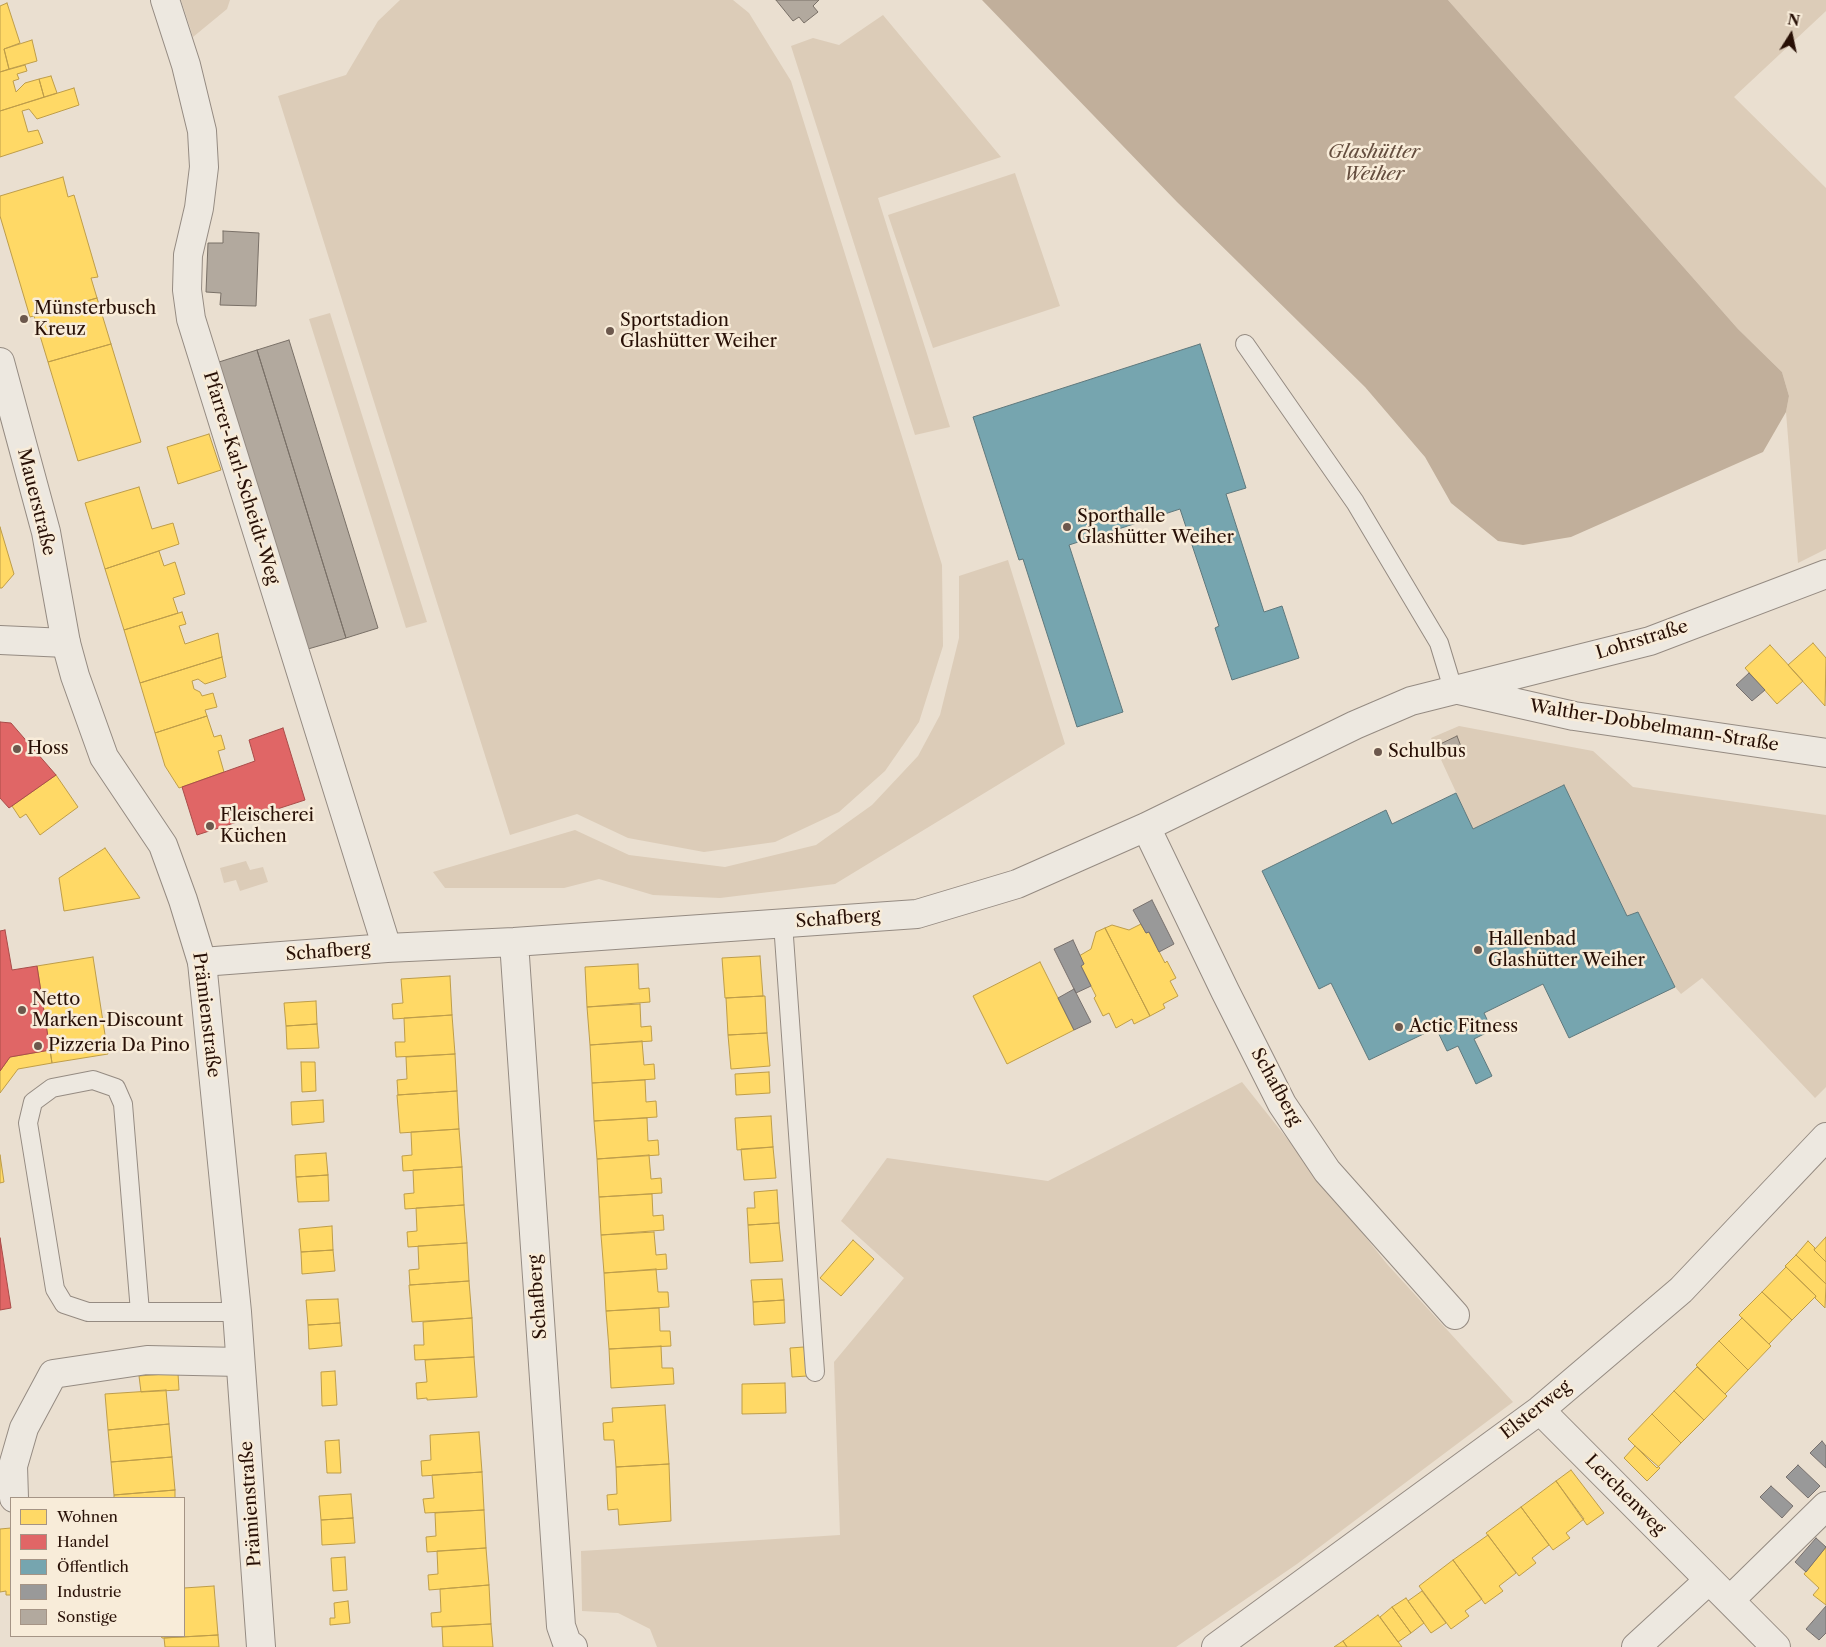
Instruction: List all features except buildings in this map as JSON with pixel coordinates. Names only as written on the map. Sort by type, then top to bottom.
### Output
[{"type":"street","name":"Pfarrer-Karl-Scheidt-Weg","points":[[165,0],[186,65],[202,131],[204,167],[199,208],[188,255],[187,290],[192,319],[387,948]]},
{"type":"street","name":"Mauerstraße","points":[[0,362],[46,532],[66,643]]},
{"type":"street","name":"Lohrstraße","points":[[1453,689],[1650,641],[1826,574]]},
{"type":"street","points":[[0,640],[66,643]]},
{"type":"street","name":"Prämienstraße","points":[[66,643],[75,676],[104,757],[163,845],[183,900],[202,962],[237,1312],[261,1647]]},
{"type":"street","name":"Schafberg","points":[[202,962],[387,948],[514,942],[916,914],[1017,884],[1146,827],[1355,725],[1411,701],[1453,689]]},
{"type":"street","name":"Walther-Dobbelmann-Straße","points":[[1453,689],[1574,716],[1826,754]]},
{"type":"street","name":"Schafberg","points":[[1146,827],[1282,1104],[1327,1171],[1455,1315]]},
{"type":"street","name":"Schafberg","points":[[514,942],[561,1626],[567,1643],[573,1647]]},
{"type":"street","name":"Elsterweg","points":[[1216,1647],[1540,1410],[1681,1290],[1826,1137]]},
{"type":"street","points":[[14,1497],[13,1466],[24,1428],[53,1374],[147,1360],[240,1362]]},
{"type":"street","name":"Lerchenweg","points":[[1540,1410],[1776,1647]]},
{"type":"street","points":[[1730,1600],[1826,1506]]},
{"type":"street","points":[[1636,1647],[1710,1580]]},
{"type":"lane","points":[[1245,344],[1355,502],[1439,643],[1453,689]]},
{"type":"lane","points":[[782,923],[814,1372]]},
{"type":"lane","points":[[140,1312],[123,1104],[116,1088],[93,1080],[52,1088],[33,1102],[28,1123],[55,1289],[64,1304],[88,1312],[140,1312],[237,1312]]},
{"type":"shaded area","points":[[181,0],[230,0],[227,9],[193,37]]},
{"type":"shaded area","name":"Sportstadion Glashütter Weiher","points":[[400,0],[733,0],[749,13],[791,81],[942,565],[943,646],[919,722],[885,771],[839,812],[775,842],[704,852],[628,838],[577,814],[510,835],[278,96],[346,75],[378,21]]},
{"type":"shaded area","points":[[1448,0],[1826,0],[1826,11],[1734,97],[1826,188],[1826,549],[1798,563],[1786,412],[1789,396],[1782,372],[1738,329]]},
{"type":"shaded area","points":[[883,15],[1001,157],[878,198],[950,427],[915,435],[791,46],[813,38],[839,45]]},
{"type":"shaded area","points":[[1015,173],[1060,306],[933,348],[888,215]]},
{"type":"shaded area","points":[[330,313],[427,622],[406,628],[309,319]]},
{"type":"shaded area","points":[[1008,560],[1065,744],[835,884],[720,898],[653,895],[599,879],[564,888],[445,888],[433,872],[575,830],[629,855],[725,867],[816,845],[872,805],[918,756],[940,715],[959,638],[959,576]]},
{"type":"shaded area","points":[[1459,726],[1593,751],[1633,787],[1826,815],[1826,1087],[1815,1098],[1702,978],[1681,994],[1675,987],[1638,912],[1627,916],[1564,785],[1473,829],[1431,738]]},
{"type":"shaded area","points":[[246,861],[250,870],[263,867],[268,882],[240,891],[236,880],[224,883],[220,868]]},
{"type":"shaded area","points":[[1242,1082],[1387,1264],[1513,1402],[1297,1564],[1176,1647],[657,1647],[650,1629],[618,1613],[582,1611],[581,1551],[840,1535],[834,1362],[904,1278],[841,1221],[887,1158],[1048,1181]]},
{"type":"water","name":"Glashütter Weiher","points":[[982,0],[1448,0],[1738,329],[1782,372],[1789,396],[1786,412],[1763,452],[1571,537],[1523,545],[1498,541],[1451,503],[1425,457],[1365,387],[1177,202]]},
{"type":"place","name":"Münsterbusch Kreuz","points":[[24,319]]},
{"type":"place","name":"Sportstadion Glashütter Weiher","points":[[610,331]]},
{"type":"place","name":"Sporthalle Glashütter Weiher","points":[[1067,527]]},
{"type":"place","name":"Hoss","points":[[17,749]]},
{"type":"place","name":"Schulbus","points":[[1378,752]]},
{"type":"place","name":"Fleischerei Küchen","points":[[210,826]]},
{"type":"place","name":"Hallenbad Glashütter Weiher","points":[[1478,950]]},
{"type":"place","name":"Netto Marken-Discount","points":[[22,1010]]},
{"type":"place","name":"Actic Fitness","points":[[1399,1027]]},
{"type":"place","name":"Pizzeria Da Pino","points":[[38,1046]]}]
